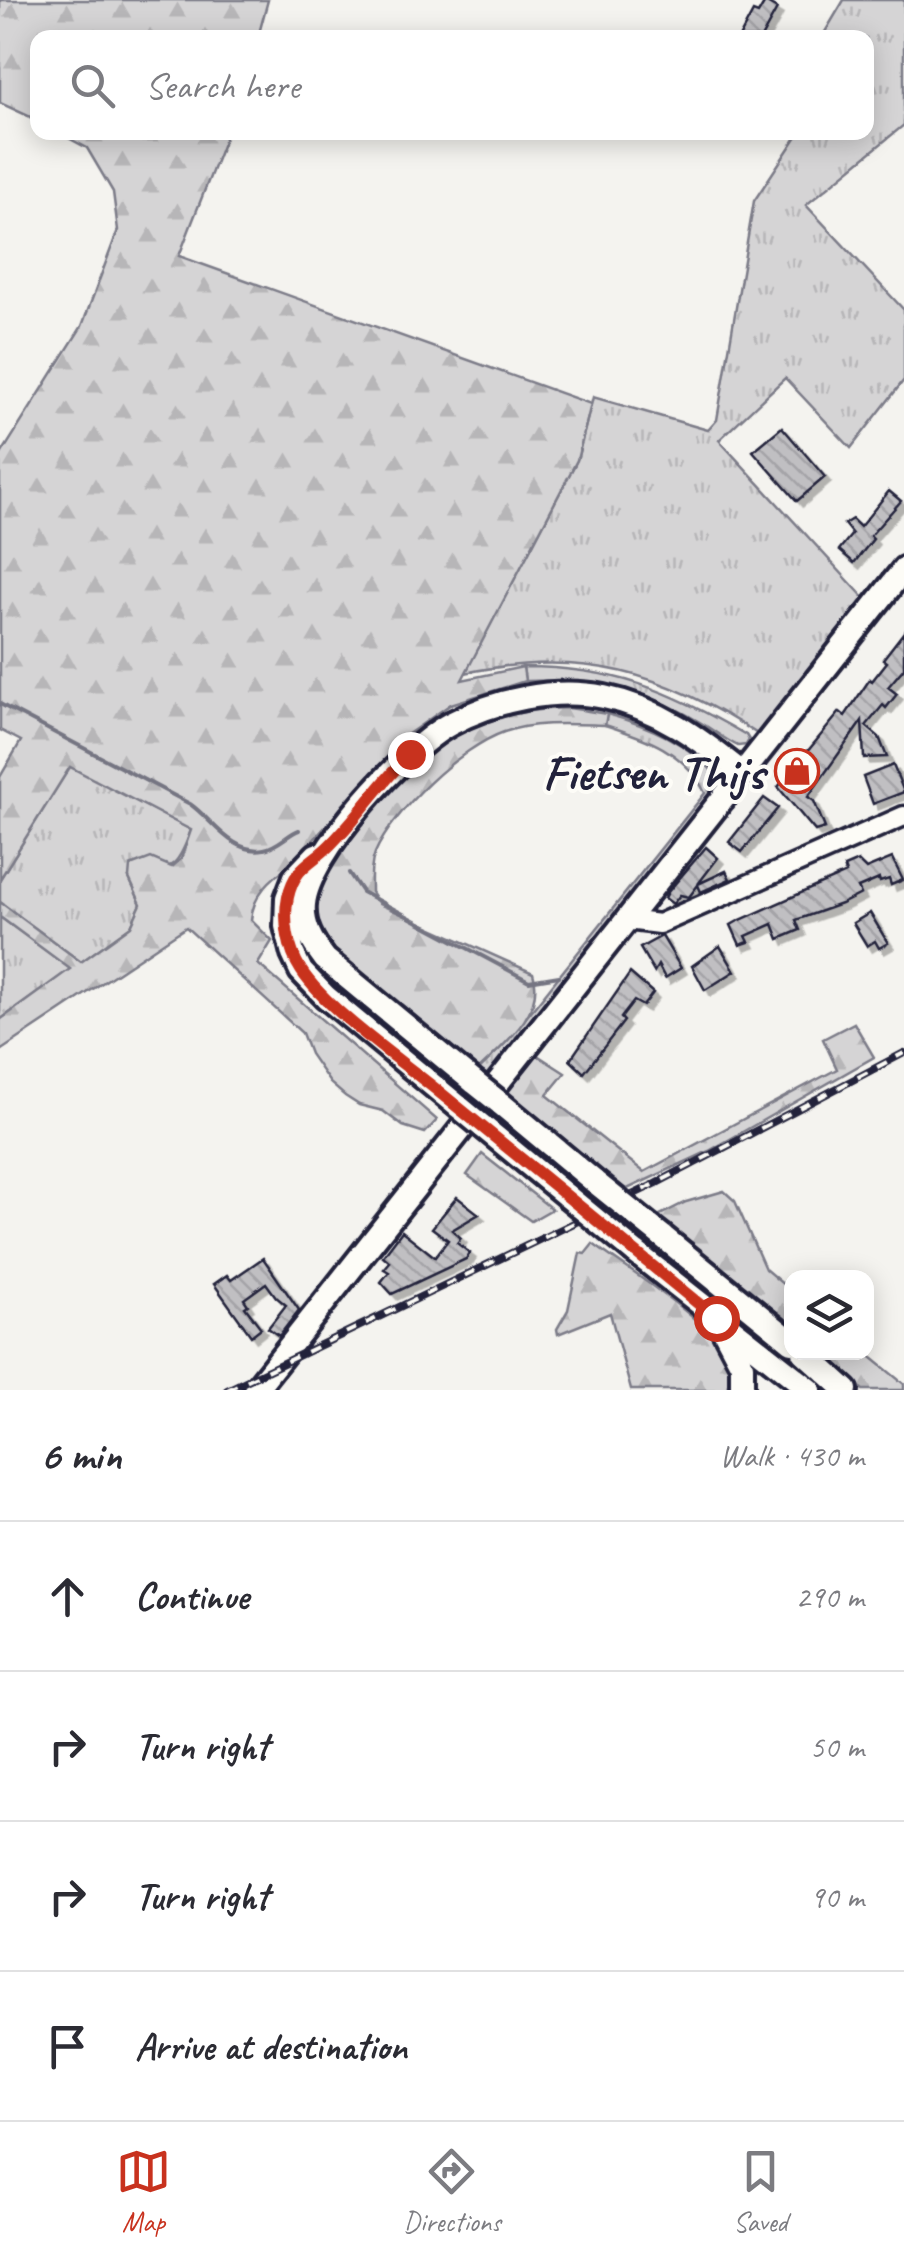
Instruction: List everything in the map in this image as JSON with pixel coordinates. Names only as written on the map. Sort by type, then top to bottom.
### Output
[{"type":"main road","points":[[255,1390],[904,570]]},
{"type":"main road","points":[[742,773],[672,722],[602,697],[562,694],[482,709],[446,726],[382,781],[328,848],[310,880],[304,903],[310,941],[325,958],[784,1335]]},
{"type":"main road","points":[[328,848],[309,860],[295,877],[287,898],[286,926],[302,971],[366,1032],[810,1390]]},
{"type":"main road","points":[[716,1318],[738,1353],[742,1390]]},
{"type":"main road","points":[[813,1360],[846,1390]]},
{"type":"street","points":[[626,920],[660,924],[904,816]]},
{"type":"green space","points":[[0,0],[268,0],[260,30],[30,30],[30,117],[0,103]]},
{"type":"green space","points":[[844,0],[904,0],[904,125],[806,205],[904,310],[904,380],[851,448],[785,378],[719,440],[868,602],[762,737],[691,696],[621,671],[547,663],[465,673],[577,460],[593,397],[708,430],[717,420],[754,201],[794,140],[874,140],[874,30],[826,30]]},
{"type":"green space","points":[[72,140],[224,140],[179,256],[591,404],[577,460],[462,680],[523,667],[525,681],[451,704],[407,735],[292,864],[264,888],[252,911],[251,920],[272,941],[258,964],[437,1120],[425,1133],[345,1096],[330,1083],[310,1054],[302,1033],[186,927],[0,1051],[0,1020],[70,969],[0,917],[0,902],[81,962],[131,926],[141,904],[129,878],[130,866],[151,858],[172,867],[181,859],[191,830],[70,767],[0,879],[0,777],[21,741],[0,730],[0,456],[82,326],[118,230],[113,192],[87,148]]},
{"type":"green space","points":[[523,667],[585,671],[640,684],[691,705],[749,740],[738,746],[677,709],[615,687],[572,681],[525,681]]},
{"type":"green space","points":[[569,708],[607,714],[605,725],[529,726],[487,740],[449,766],[412,800],[384,836],[373,858],[371,892],[379,904],[533,973],[535,988],[528,1015],[476,1072],[331,952],[314,923],[315,887],[372,810],[423,757],[486,722],[524,712]]},
{"type":"green space","points":[[607,714],[652,730],[693,753],[716,775],[716,795],[488,1081],[476,1072],[509,1039],[705,793],[687,766],[675,756],[649,741],[605,725]]},
{"type":"green space","points":[[70,766],[191,830],[181,854],[170,866],[129,878],[141,904],[131,926],[81,962],[0,902],[0,879]]},
{"type":"green space","points":[[0,917],[71,969],[0,1020]]},
{"type":"green space","points":[[854,1023],[874,1057],[709,1151],[623,1191],[504,1096],[537,1055],[565,1073],[547,1095],[644,1172],[837,1069],[823,1039]]},
{"type":"green space","points":[[482,1154],[552,1209],[531,1221],[467,1175]]},
{"type":"green space","points":[[724,1191],[735,1201],[765,1269],[784,1285],[784,1324],[656,1217],[686,1202]]},
{"type":"green space","points":[[593,1244],[705,1329],[727,1358],[727,1390],[631,1390],[610,1313],[558,1334],[568,1310],[580,1253],[585,1254]]},
{"type":"green space","points":[[827,1360],[874,1360],[904,1384],[904,1390],[863,1390]]},
{"type":"building","points":[[765,2],[777,9],[765,30],[743,30],[753,12],[758,14]]},
{"type":"building","points":[[782,427],[825,477],[797,501],[753,451]]},
{"type":"building","points":[[889,491],[901,501],[870,536],[873,539],[854,563],[839,550],[852,534],[844,524],[852,519],[860,527]]},
{"type":"building","points":[[904,632],[904,668],[888,687],[897,694],[866,726],[879,737],[887,757],[864,758],[862,721],[808,797],[814,801],[825,828],[815,831],[778,787],[840,712],[845,716],[887,662],[883,659]]},
{"type":"building","points":[[893,765],[904,792],[873,804],[863,777]]},
{"type":"building","points":[[764,798],[778,808],[742,852],[729,842]]},
{"type":"building","points":[[706,847],[718,858],[698,884],[726,871],[730,879],[701,892],[698,885],[689,897],[680,895],[673,904],[665,898],[668,892]]},
{"type":"building","points":[[892,858],[903,880],[891,885],[889,879],[879,879],[858,888],[861,894],[841,904],[796,920],[800,930],[779,939],[773,924],[746,936],[749,942],[740,945],[731,925],[846,873],[844,867],[858,861],[866,869]]},
{"type":"building","points":[[870,913],[888,943],[879,948],[875,941],[867,946],[853,923]]},
{"type":"building","points":[[662,936],[681,968],[665,978],[658,965],[654,972],[640,948]]},
{"type":"building","points":[[720,946],[735,971],[705,990],[692,966]]},
{"type":"building","points":[[630,973],[653,993],[643,1006],[634,1001],[621,1018],[624,1021],[584,1073],[570,1060]]},
{"type":"building","points":[[457,1197],[479,1214],[452,1230],[461,1238],[457,1243],[470,1253],[466,1259],[392,1294],[381,1282],[389,1272],[384,1269],[390,1262],[383,1256],[402,1231],[435,1257],[448,1240],[432,1228]]},
{"type":"building","points":[[263,1258],[299,1310],[279,1336],[268,1328],[286,1305],[266,1283],[244,1299],[248,1305],[245,1307],[261,1328],[251,1336],[214,1284],[227,1275],[231,1280]]},
{"type":"waterway","points":[[0,704],[190,804],[242,846],[269,848],[299,830]]},
{"type":"waterway","points":[[349,873],[362,892],[529,981],[559,976]]},
{"type":"railway","points":[[227,1390],[655,1184],[904,1053]]},
{"type":"place","name":"Fietsen Thijs","points":[[797,771]]},
{"type":"route","points":[[410,754],[382,781],[328,848],[309,860],[295,877],[287,898],[286,926],[302,971],[366,1032],[716,1318]]}]
